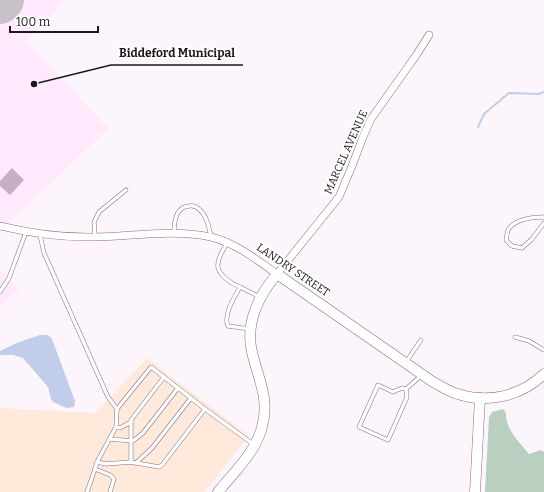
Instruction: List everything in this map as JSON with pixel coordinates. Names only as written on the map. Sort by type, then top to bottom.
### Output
[{"type":"street","name":"MARCEL AVENUE","points":[[277,274],[339,197],[371,119],[429,35]]},
{"type":"street","name":"LANDRY STREET","points":[[0,226],[40,235],[58,237],[174,234],[212,237],[247,254],[422,374],[453,393],[468,397],[494,398],[518,392],[544,374]]},
{"type":"street","points":[[218,492],[254,445],[262,426],[265,413],[265,398],[251,351],[251,329],[254,311],[260,297],[277,274]]},
{"type":"street","points":[[475,492],[480,398]]},
{"type":"lane","points":[[95,237],[94,222],[99,212],[126,190]]},
{"type":"lane","points":[[174,234],[176,216],[181,209],[188,206],[193,206],[201,211],[207,222],[212,237]]},
{"type":"lane","points":[[544,217],[534,217],[515,223],[508,230],[506,240],[512,246],[522,248],[532,239],[544,223]]},
{"type":"lane","points":[[0,292],[9,278],[26,232]]},
{"type":"lane","points":[[40,235],[44,253],[108,398],[116,409],[116,427],[97,462],[87,492]]},
{"type":"lane","points":[[227,243],[217,264],[219,269],[226,278],[260,297]]},
{"type":"lane","points":[[240,287],[229,309],[226,322],[228,326],[251,329]]},
{"type":"lane","points":[[515,337],[529,341],[544,350]]},
{"type":"lane","points":[[406,363],[421,340]]},
{"type":"lane","points":[[116,409],[150,367],[254,445]]},
{"type":"lane","points":[[406,389],[407,397],[388,440],[359,427],[378,385],[393,392],[402,388],[406,389],[422,374]]},
{"type":"lane","points":[[131,462],[131,420],[164,377]]},
{"type":"lane","points":[[109,439],[133,441],[143,433],[178,388]]},
{"type":"lane","points":[[136,463],[152,448],[191,398]]},
{"type":"lane","points":[[97,462],[106,464],[131,462],[159,467],[205,409]]},
{"type":"lane","points":[[116,427],[120,428],[131,422]]},
{"type":"lane","points":[[95,469],[114,479],[110,492]]},
{"type":"shaded area","points":[[0,0],[65,0],[26,41],[109,128],[0,231]]},
{"type":"shaded area","points":[[0,269],[19,289],[0,307]]},
{"type":"shaded area","points":[[147,358],[249,436],[204,492],[0,492],[0,408],[95,413]]},
{"type":"green space","points":[[503,409],[506,413],[506,419],[510,430],[529,454],[541,450],[544,452],[544,492],[485,492],[489,417],[492,412]]},
{"type":"water","points":[[40,335],[48,335],[52,339],[75,401],[74,407],[67,408],[53,402],[48,387],[23,358],[13,355],[0,355],[0,351],[19,342]]},
{"type":"building","points":[[12,168],[24,180],[10,195],[0,186],[0,181]]},
{"type":"waterway","points":[[478,127],[484,114],[509,93],[539,94],[544,92]]},
{"type":"runway","points":[[0,4],[4,0]]},
{"type":"place","name":"Biddeford Municipal","points":[[34,84]]}]
